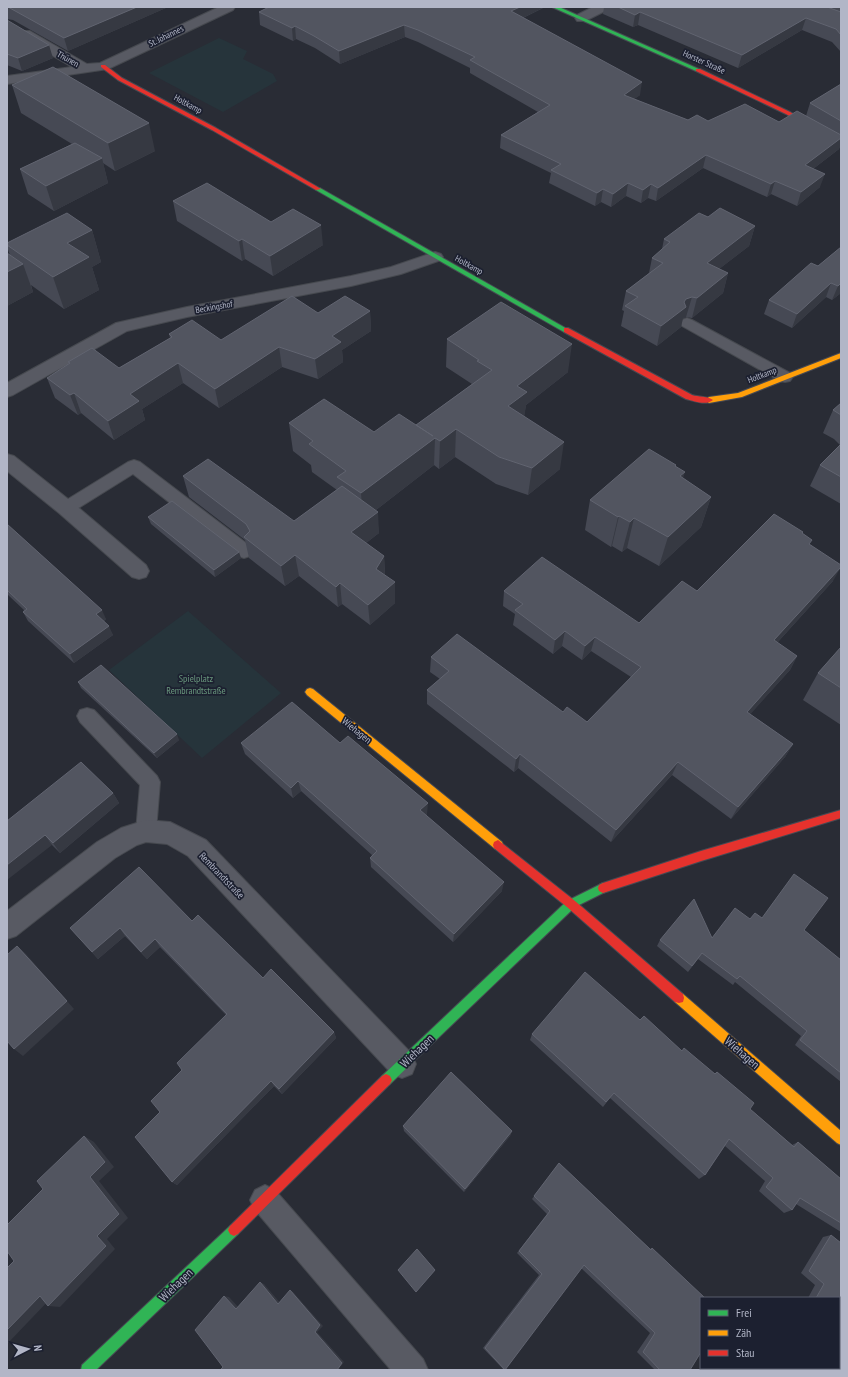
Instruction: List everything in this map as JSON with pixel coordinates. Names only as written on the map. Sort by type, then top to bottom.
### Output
[{"type":"street","name":"St. Johannes","points":[[103,66],[229,7]]},
{"type":"street","name":"Horster Straße","points":[[555,7],[757,98],[788,113],[841,144]]},
{"type":"street","points":[[581,18],[603,7]]},
{"type":"street","name":"Thünen","points":[[15,28],[86,69]]},
{"type":"street","name":"Thünen","points":[[7,80],[103,66]]},
{"type":"street","name":"Holtkamp","points":[[103,66],[120,79],[214,129],[435,257],[643,374],[689,397],[699,400],[722,399],[739,395],[841,354]]},
{"type":"street","name":"Beckingshof","points":[[7,391],[122,327],[187,312],[351,281],[395,271],[435,257]]},
{"type":"street","points":[[7,461],[66,508],[139,571]]},
{"type":"street","name":"Wiehagen","points":[[310,692],[571,904],[841,1139]]},
{"type":"street","name":"Wiehagen","points":[[87,1370],[265,1200],[402,1064],[571,904],[603,888],[701,856],[841,814]]},
{"type":"street","name":"Rembrandtstraße","points":[[7,927],[106,850],[130,836],[146,831],[170,833],[197,848],[402,1064]]},
{"type":"street","points":[[265,1200],[412,1370]]},
{"type":"lane","points":[[687,323],[784,377]]},
{"type":"lane","points":[[66,508],[134,466],[244,551]]},
{"type":"lane","points":[[86,716],[150,782],[146,831]]},
{"type":"green space","points":[[219,38],[247,51],[243,59],[273,74],[277,81],[223,112],[149,73]]},
{"type":"green space","name":"Spielplatz Rembrandtstraße","points":[[188,611],[281,693],[202,758],[109,670]]},
{"type":"building","points":[[8,7],[137,7],[64,38]]},
{"type":"building","points":[[269,7],[520,7],[511,11],[642,82],[624,95],[688,120],[697,115],[708,121],[745,104],[779,122],[797,111],[841,135],[841,138],[805,165],[825,174],[801,192],[775,181],[771,184],[706,155],[658,188],[651,184],[643,190],[628,183],[613,194],[603,189],[597,193],[551,170],[561,164],[501,135],[550,105],[470,60],[475,57],[404,25],[339,51],[295,26],[292,28],[259,12]]},
{"type":"building","points":[[618,7],[827,7],[841,12],[841,35],[836,29],[806,18],[742,55],[640,12],[635,15]]},
{"type":"building","points":[[7,20],[49,45],[18,58],[7,54]]},
{"type":"building","points":[[53,67],[149,123],[108,143],[12,85]]},
{"type":"building","points":[[841,84],[841,121],[810,103]]},
{"type":"building","points":[[75,143],[102,158],[46,186],[20,169]]},
{"type":"building","points":[[207,183],[271,222],[293,209],[321,225],[270,256],[242,239],[239,241],[173,201]]},
{"type":"building","points":[[720,208],[755,226],[707,263],[728,273],[697,298],[692,297],[686,299],[684,302],[686,307],[661,326],[625,306],[638,297],[626,291],[663,263],[652,258],[670,242],[664,239],[699,213],[708,217]]},
{"type":"building","points":[[67,213],[92,230],[67,243],[89,257],[53,277],[7,245],[7,243]]},
{"type":"building","points":[[841,247],[841,283],[838,286],[831,283],[797,314],[769,300],[811,263],[818,266]]},
{"type":"building","points":[[7,253],[23,264],[7,272]]},
{"type":"building","points":[[292,296],[318,313],[345,296],[370,311],[332,336],[341,342],[315,359],[279,347],[215,389],[178,363],[130,394],[139,401],[108,421],[74,393],[70,395],[47,378],[70,363],[68,362],[92,348],[119,368],[172,337],[169,334],[192,320],[221,340]]},
{"type":"building","points":[[501,302],[572,344],[517,386],[527,392],[508,406],[564,442],[532,468],[499,457],[456,429],[440,441],[435,438],[361,493],[337,477],[346,471],[309,444],[313,441],[289,423],[324,399],[374,432],[399,414],[416,425],[492,370],[447,339]]},
{"type":"building","points":[[841,403],[841,415],[833,410]]},
{"type":"building","points":[[841,444],[841,477],[820,465]]},
{"type":"building","points":[[649,449],[676,465],[675,466],[685,472],[680,476],[711,497],[668,537],[634,518],[630,522],[619,516],[618,517],[590,500]]},
{"type":"building","points":[[208,459],[294,521],[342,486],[378,512],[351,532],[384,556],[376,569],[395,582],[368,605],[340,583],[336,587],[295,555],[281,566],[244,537],[250,531],[246,524],[183,476]]},
{"type":"building","points":[[172,501],[239,552],[214,570],[148,517]]},
{"type":"building","points":[[774,514],[803,532],[802,533],[812,540],[809,544],[841,565],[841,567],[774,640],[797,656],[747,712],[793,744],[738,807],[678,762],[616,830],[520,754],[516,759],[427,690],[449,671],[431,657],[457,634],[563,712],[567,707],[587,722],[641,667],[595,637],[585,646],[565,631],[555,640],[515,610],[523,604],[504,591],[542,557],[639,623],[682,581],[697,591]]},
{"type":"building","points":[[7,524],[102,610],[96,614],[109,626],[70,654],[23,612],[27,609],[7,590]]},
{"type":"building","points":[[841,647],[841,688],[818,673]]},
{"type":"building","points":[[101,665],[177,734],[154,753],[78,682]]},
{"type":"building","points":[[292,702],[340,743],[348,736],[428,803],[420,810],[504,882],[454,934],[370,858],[377,851],[298,781],[291,788],[241,743]]},
{"type":"building","points":[[81,762],[113,793],[53,843],[45,835],[7,865],[7,821]]},
{"type":"building","points":[[139,867],[192,921],[198,915],[263,978],[271,969],[334,1032],[279,1089],[271,1081],[172,1182],[135,1137],[160,1112],[151,1101],[182,1070],[177,1063],[227,1014],[155,939],[141,952],[120,928],[92,952],[70,928]]},
{"type":"building","points":[[794,874],[828,898],[804,930],[841,960],[841,1073],[800,1040],[807,1031],[740,976],[737,979],[702,953],[692,966],[660,940],[694,899],[712,938],[735,908],[750,919],[755,913],[762,918]]},
{"type":"building","points":[[17,946],[67,1001],[14,1049],[7,1041],[7,955]]},
{"type":"building","points":[[585,972],[640,1020],[644,1016],[682,1051],[684,1048],[715,1074],[717,1072],[754,1103],[750,1109],[794,1147],[798,1142],[841,1179],[841,1223],[800,1198],[792,1210],[766,1187],[773,1178],[729,1139],[705,1175],[614,1093],[606,1102],[532,1034]]},
{"type":"building","points":[[451,1072],[512,1131],[465,1189],[403,1126]]},
{"type":"building","points":[[84,1136],[105,1162],[90,1177],[119,1214],[97,1236],[106,1246],[48,1306],[40,1296],[7,1330],[7,1268],[14,1261],[7,1251],[7,1225],[43,1189],[37,1181]]},
{"type":"building","points":[[559,1163],[651,1250],[652,1248],[704,1297],[700,1297],[700,1354],[690,1370],[660,1370],[643,1352],[655,1333],[584,1265],[505,1370],[485,1348],[542,1274],[519,1251],[550,1211],[534,1196]]},
{"type":"building","points":[[831,1235],[841,1243],[841,1370],[749,1370],[840,1369],[840,1297],[817,1297],[824,1284],[809,1271]]},
{"type":"building","points":[[417,1249],[435,1270],[416,1292],[398,1270]]},
{"type":"building","points":[[260,1282],[278,1304],[290,1290],[320,1325],[315,1332],[342,1363],[337,1370],[221,1369],[223,1367],[195,1330],[224,1296],[236,1309]]},
{"type":"traffic: fast","points":[[555,7],[698,70]]},
{"type":"traffic: fast","points":[[318,189],[566,330]]},
{"type":"traffic: fast","points":[[386,1080],[571,904],[603,888]]},
{"type":"traffic: fast","points":[[87,1370],[234,1230]]},
{"type":"traffic: slow","points":[[709,400],[739,395],[841,355]]},
{"type":"traffic: slow","points":[[310,692],[498,845]]},
{"type":"traffic: slow","points":[[679,998],[841,1139]]},
{"type":"traffic: jam","points":[[103,66],[120,79],[214,129],[318,189]]},
{"type":"traffic: jam","points":[[698,70],[788,113],[841,144]]},
{"type":"traffic: jam","points":[[566,330],[689,397],[699,400],[709,400]]},
{"type":"traffic: jam","points":[[603,888],[701,856],[841,814]]},
{"type":"traffic: jam","points":[[498,845],[571,904],[679,998]]},
{"type":"traffic: jam","points":[[234,1230],[386,1080]]}]
